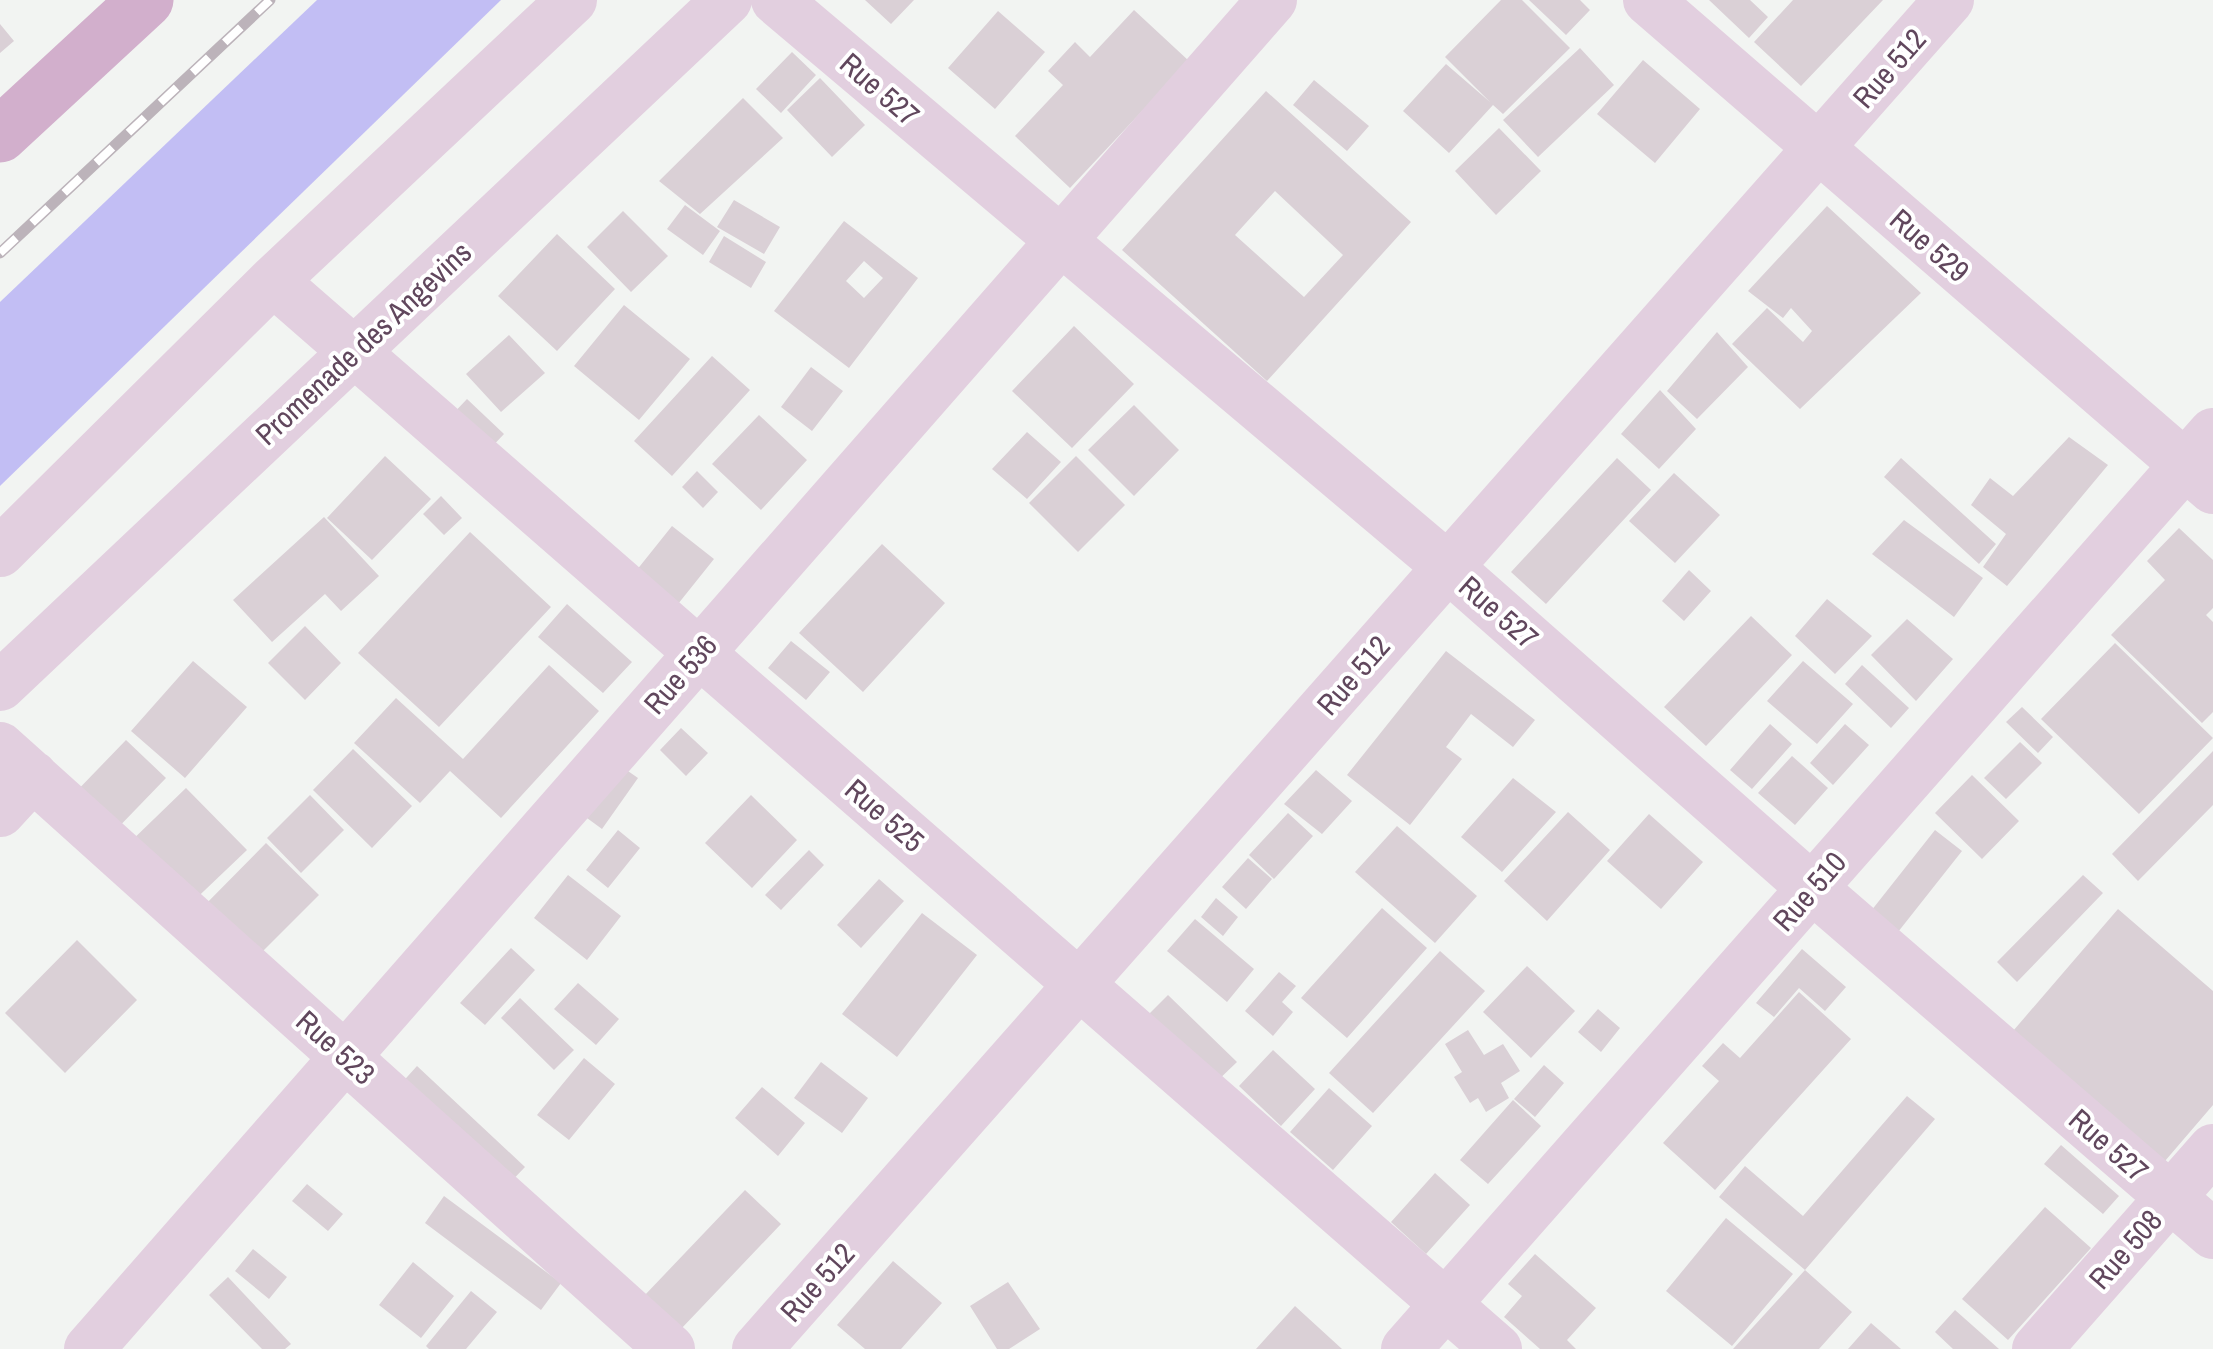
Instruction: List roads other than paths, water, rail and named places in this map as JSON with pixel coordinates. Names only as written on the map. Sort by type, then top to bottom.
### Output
[{"type":"main road","points":[[0,135],[146,0]]},
{"type":"street","points":[[0,552],[273,282],[572,0]]},
{"type":"street","name":"Promenade des Angevins","points":[[0,686],[727,0]]},
{"type":"street","name":"Rue 527","points":[[776,0],[1448,567],[2213,1234]]},
{"type":"street","name":"Rue 536","points":[[89,1349],[1272,0]]},
{"type":"street","name":"Rue 529","points":[[1648,0],[1818,148],[2204,462]]},
{"type":"street","name":"Rue 512","points":[[757,1349],[1949,0]]},
{"type":"street","name":"Rue 525","points":[[273,282],[1497,1349]]},
{"type":"street","name":"Rue 510","points":[[1406,1349],[1812,888],[2204,462]]},
{"type":"street","points":[[0,812],[16,761]]},
{"type":"street","name":"Rue 523","points":[[16,761],[670,1349]]},
{"type":"street","name":"Rue 508","points":[[2037,1349],[2213,1149]]},
{"type":"railway","points":[[0,253],[270,0]]}]
